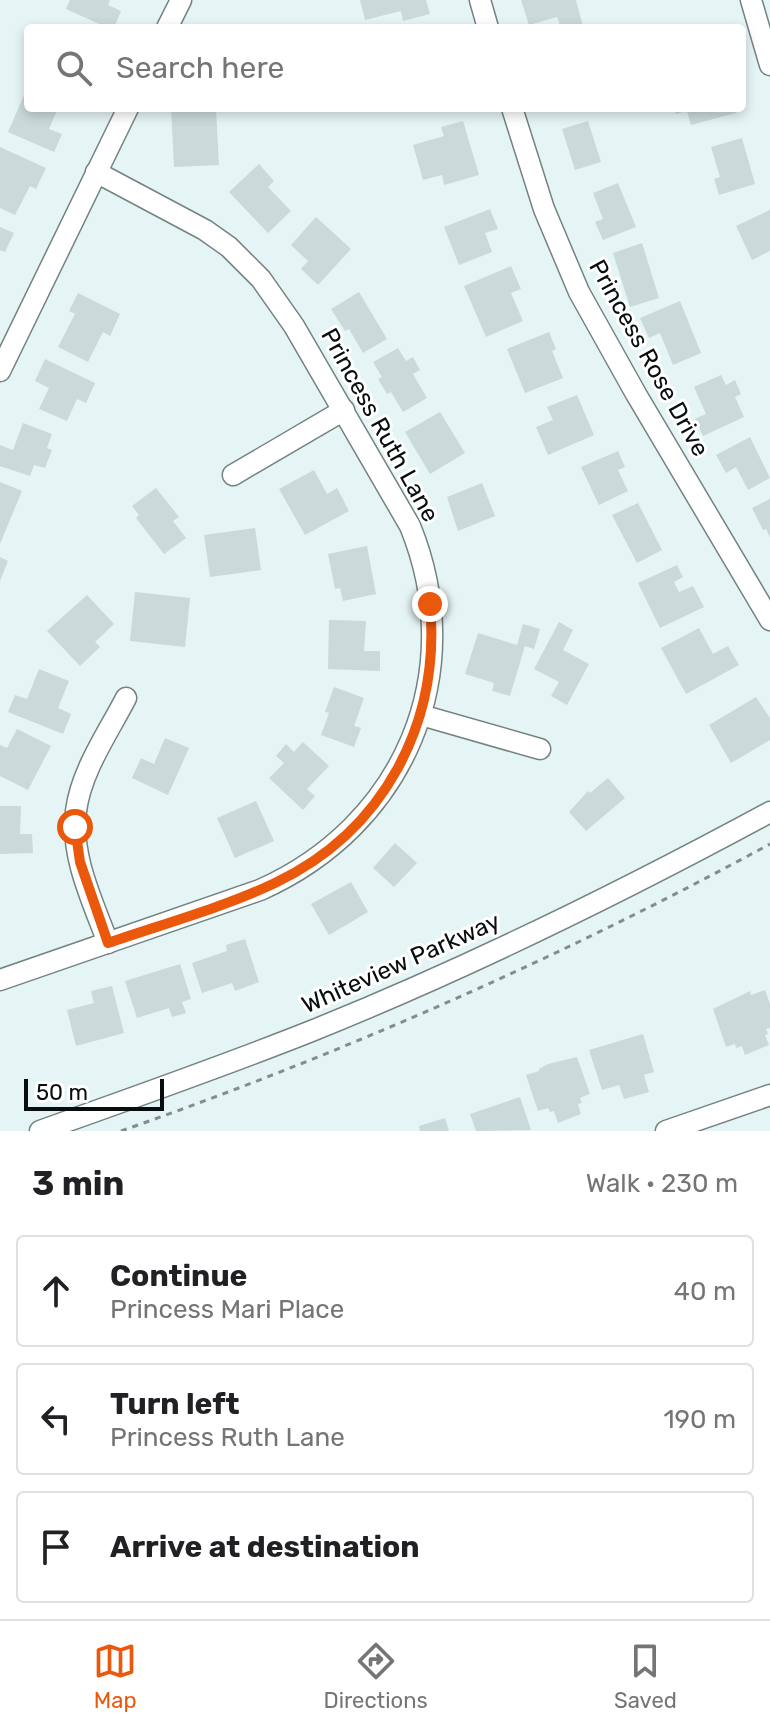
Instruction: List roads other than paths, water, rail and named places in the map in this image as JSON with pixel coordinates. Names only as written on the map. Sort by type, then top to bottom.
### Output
[{"type":"street","points":[[169,24],[181,0]]},
{"type":"street","points":[[480,0],[487,24]]},
{"type":"street","points":[[751,0],[770,65]]},
{"type":"street","points":[[0,371],[126,112]]},
{"type":"street","name":"Princess Rose Drive","points":[[513,112],[544,209],[579,292],[609,349],[770,620]]},
{"type":"street","name":"Princess Ruth Lane","points":[[0,980],[260,890],[322,855],[353,828],[386,787],[408,749],[421,715],[429,675],[432,633],[422,558],[401,507],[282,306],[240,257],[205,230],[96,172]]},
{"type":"street","points":[[233,475],[344,410]]},
{"type":"street","points":[[108,943],[80,862],[75,818],[85,779],[126,698]]},
{"type":"street","points":[[421,715],[540,749]]},
{"type":"street","name":"Whiteview Parkway","points":[[40,1131],[223,1066],[382,1001],[576,913],[770,812]]},
{"type":"street","points":[[666,1131],[770,1095]]}]
